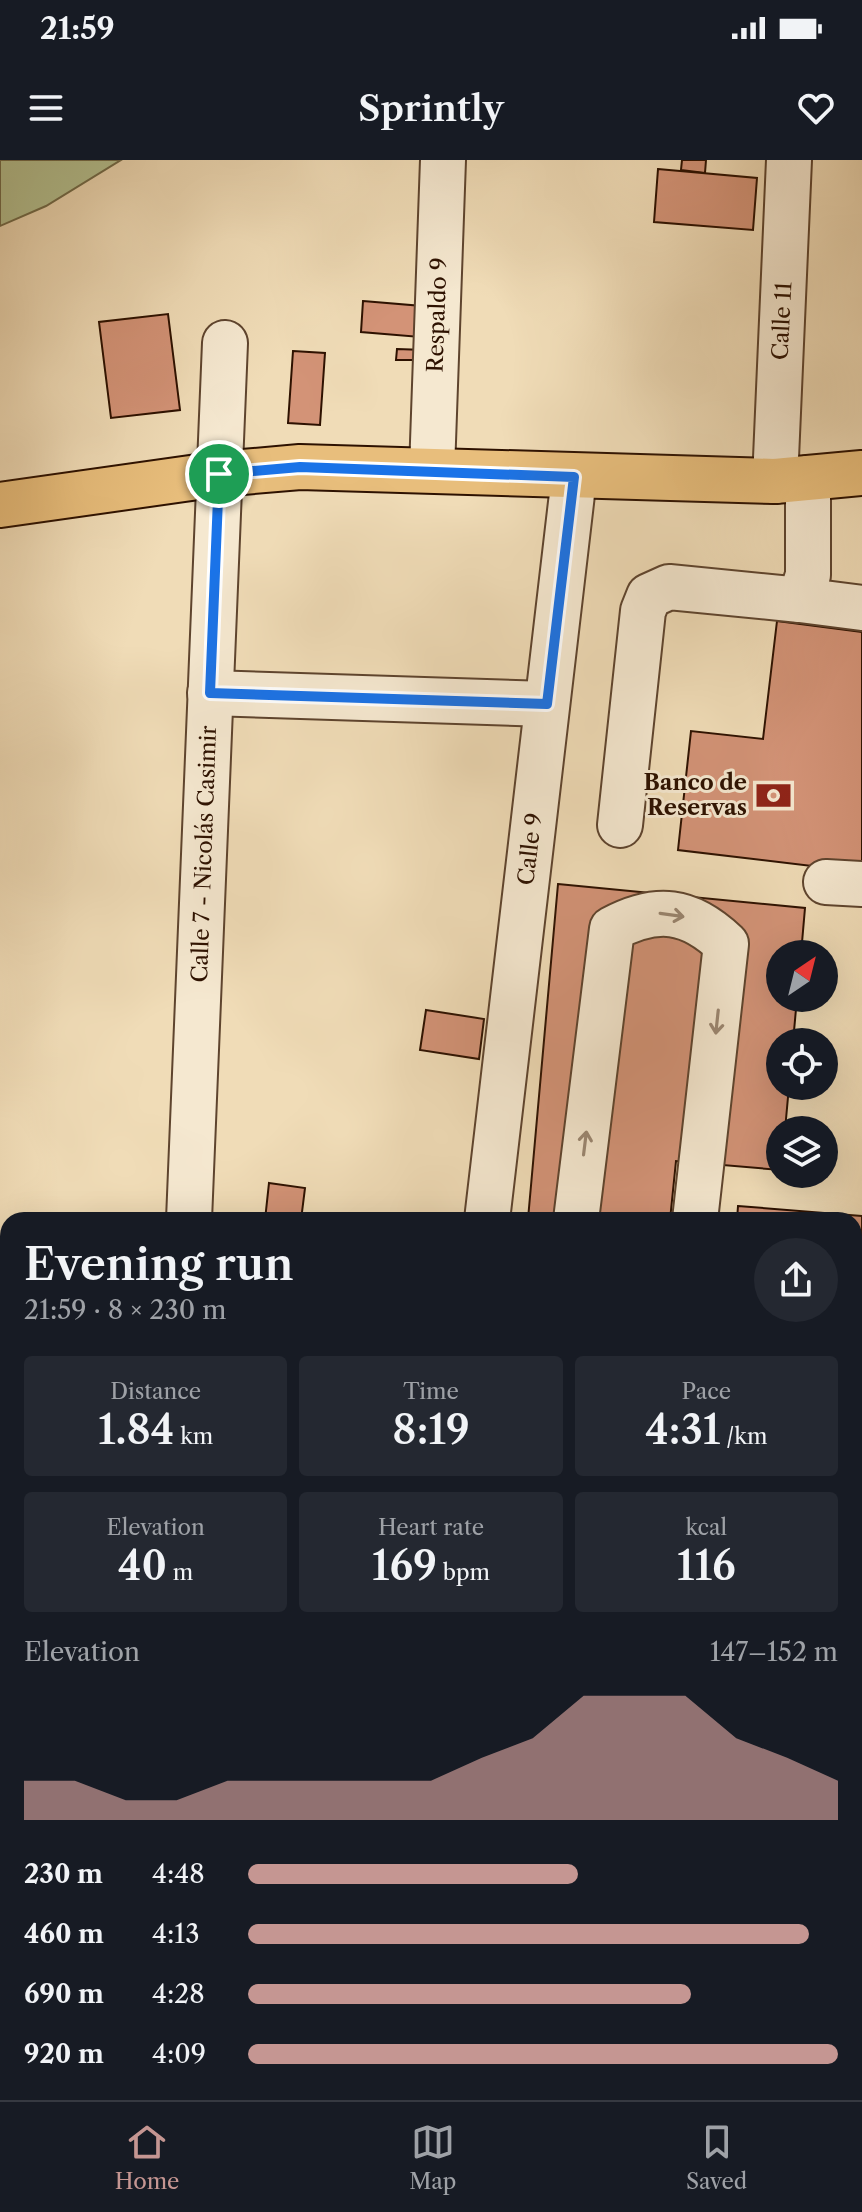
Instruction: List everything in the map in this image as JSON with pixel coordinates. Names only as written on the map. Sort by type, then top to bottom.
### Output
[{"type":"main road","points":[[0,505],[219,474],[300,467],[574,477],[791,480],[862,473]]},
{"type":"street","name":"Respaldo 9","points":[[432,470],[443,160]]},
{"type":"street","name":"Calle 11","points":[[789,160],[791,480],[808,575],[800,600]]},
{"type":"street","name":"Calle 7 - Nicolás Casimir","points":[[189,1212],[225,343]]},
{"type":"street","name":"Calle 9","points":[[488,1212],[574,477]]},
{"type":"street","points":[[620,825],[643,611],[649,596],[669,587],[862,608]]},
{"type":"street","points":[[210,693],[547,704]]},
{"type":"street","points":[[577,1212],[612,929],[634,917],[659,913],[684,916],[707,927],[726,944],[696,1212]]},
{"type":"green space","points":[[0,160],[121,160],[46,206],[0,226]]},
{"type":"building","points":[[682,160],[706,160],[705,173],[681,170]]},
{"type":"building","points":[[658,169],[757,178],[753,230],[654,222]]},
{"type":"building","points":[[363,301],[422,306],[420,337],[361,332]]},
{"type":"building","points":[[168,314],[180,410],[111,418],[99,322]]},
{"type":"building","points":[[397,349],[424,350],[413,377],[414,360],[396,360]]},
{"type":"building","points":[[293,351],[325,353],[320,425],[288,423]]},
{"type":"building","name":"Banco de Reservas","points":[[777,621],[862,632],[862,872],[678,850],[691,731],[763,739]]},
{"type":"building","points":[[558,884],[805,908],[802,940],[766,940],[766,1012],[796,1012],[794,1028],[766,1028],[766,1100],[788,1100],[786,1116],[766,1116],[766,1169],[676,1161],[671,1212],[529,1212]]},
{"type":"building","points":[[426,1010],[484,1019],[479,1059],[420,1050]]},
{"type":"building","points":[[269,1183],[305,1188],[302,1212],[266,1212]]},
{"type":"building","points":[[738,1206],[812,1212],[738,1212]]},
{"type":"place","name":"Banco de Reservas","points":[[773,795]]},
{"type":"route","points":[[300,467],[574,477],[547,704],[210,693],[219,474],[300,467]]}]
